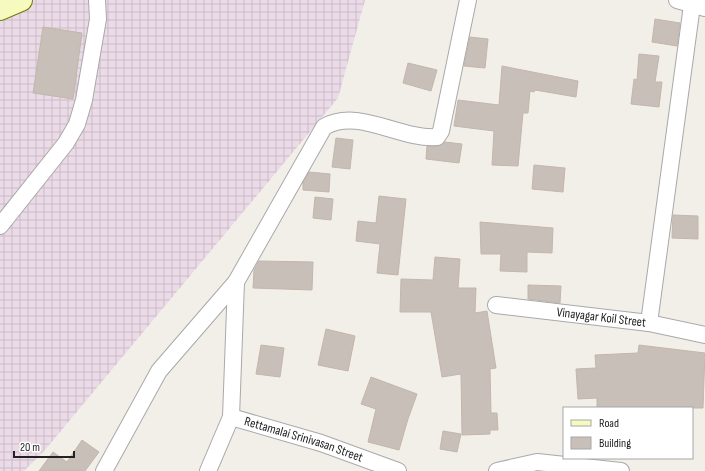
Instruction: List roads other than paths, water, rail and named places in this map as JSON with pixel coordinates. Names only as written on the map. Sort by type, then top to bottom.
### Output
[{"type":"street","points":[[0,9],[21,0]]},
{"type":"street","points":[[0,226],[66,143],[77,124],[84,100],[98,19],[97,0]]},
{"type":"street","points":[[104,471],[159,371],[236,282],[324,127],[332,122],[352,120],[423,138],[437,137],[441,131],[468,0]]},
{"type":"street","points":[[649,323],[691,4]]},
{"type":"street","points":[[208,471],[231,417],[236,282]]},
{"type":"street","name":"Vinayagar Koil Street","points":[[496,305],[649,323],[705,335]]},
{"type":"street","name":"Rettamalai Srinivasan Street","points":[[231,417],[321,443],[398,471]]},
{"type":"street","points":[[497,471],[537,462],[578,469],[621,471]]}]
